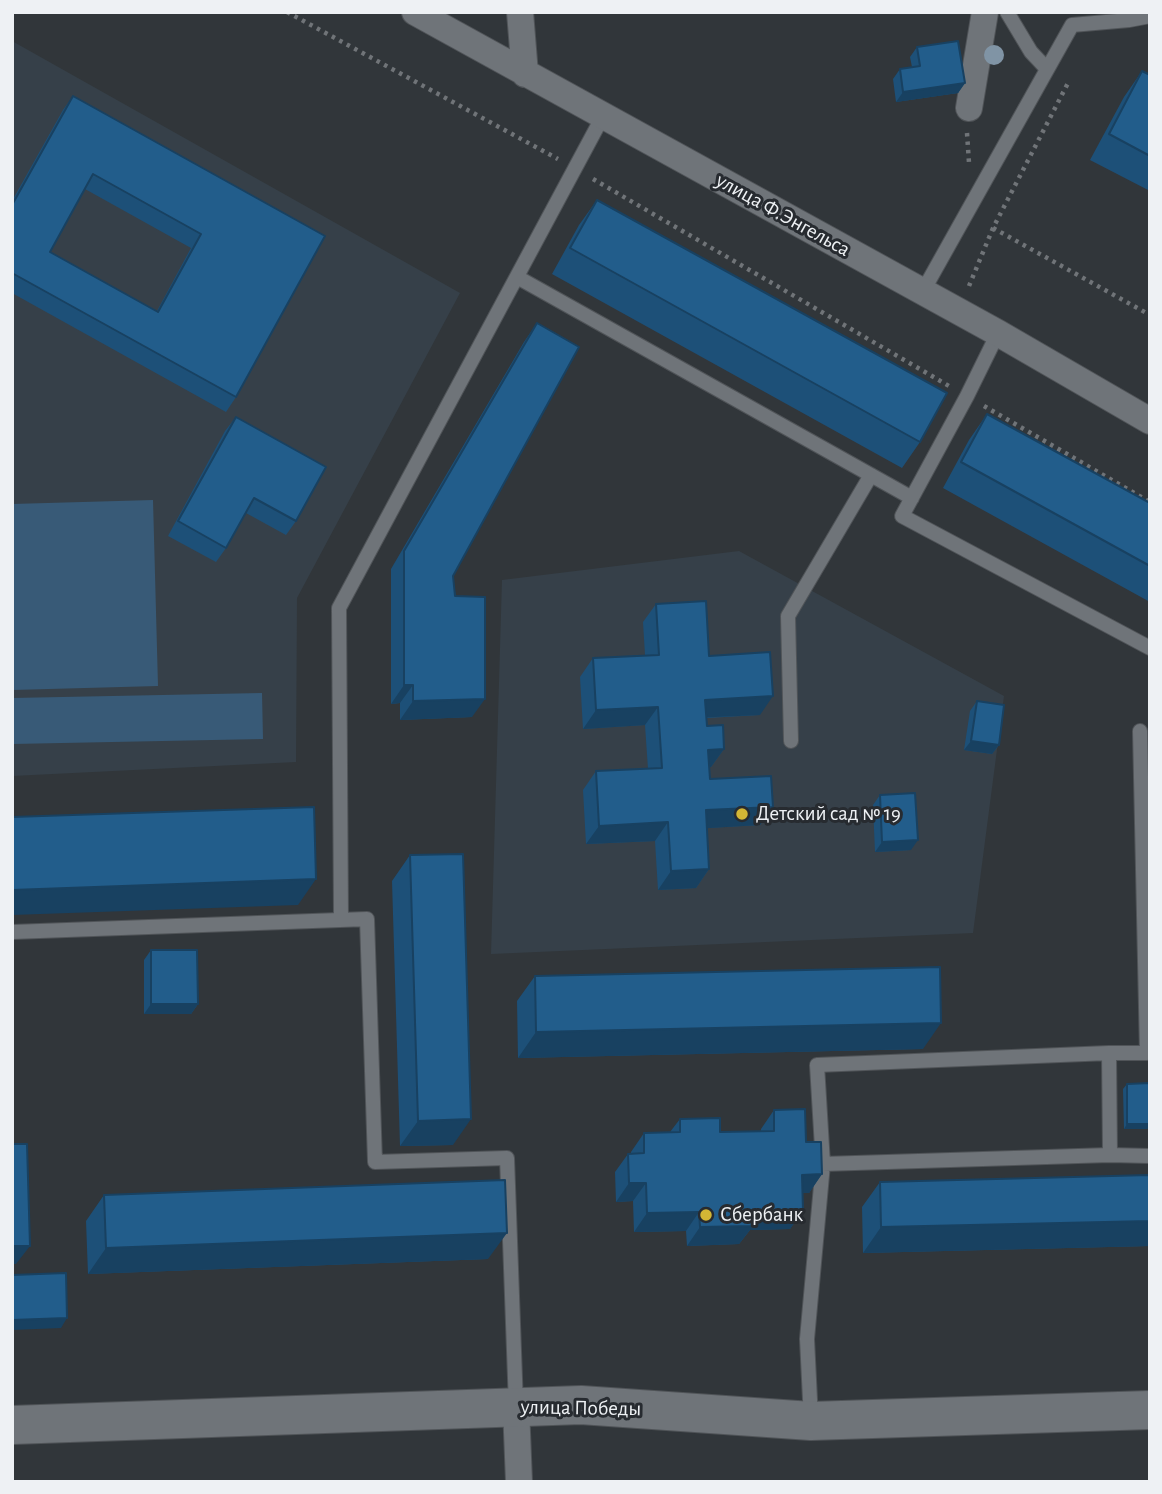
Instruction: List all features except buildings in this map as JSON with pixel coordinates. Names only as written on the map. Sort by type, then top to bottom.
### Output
[{"type":"street","name":"улица Ф.Энгельса","points":[[415,12],[998,332],[1150,421]]},
{"type":"street","points":[[520,12],[525,74]]},
{"type":"street","points":[[969,108],[985,12]]},
{"type":"street","name":"улица Победы","points":[[12,1425],[581,1405],[811,1420],[1150,1410]]},
{"type":"street","points":[[516,1407],[519,1482]]},
{"type":"lane","points":[[1007,12],[1031,52],[1047,69]]},
{"type":"lane","points":[[923,291],[1072,25],[1150,16]]},
{"type":"lane","points":[[341,920],[339,608],[603,116]]},
{"type":"lane","points":[[517,277],[912,498]]},
{"type":"lane","points":[[998,332],[967,396],[902,516],[1150,648]]},
{"type":"lane","points":[[791,741],[788,616],[871,475]]},
{"type":"lane","points":[[811,1420],[807,1339],[823,1164],[817,1065],[1147,1053],[1140,731]]},
{"type":"lane","points":[[12,932],[367,919],[375,1162],[507,1158],[516,1407]]},
{"type":"lane","points":[[1109,1053],[1110,1155]]},
{"type":"lane","points":[[823,1164],[1150,1156]]},
{"type":"path","points":[[287,12],[576,169],[1150,502]]},
{"type":"path","points":[[968,286],[992,228],[1068,83]]},
{"type":"path","points":[[969,108],[966,130],[969,161],[979,191]]},
{"type":"path","points":[[992,228],[1150,315]]},
{"type":"shaded area","points":[[12,41],[460,293],[297,598],[296,762],[12,776]]},
{"type":"shaded area","points":[[153,500],[158,686],[12,690],[12,504]]},
{"type":"shaded area","name":"Детский сад № 19","points":[[739,551],[1004,696],[973,933],[491,954],[502,580]]},
{"type":"shaded area","points":[[262,693],[263,739],[12,744],[12,698]]},
{"type":"place","name":"Детский сад № 19","points":[[742,814]]},
{"type":"place","name":"Сбербанк","points":[[706,1215]]}]
